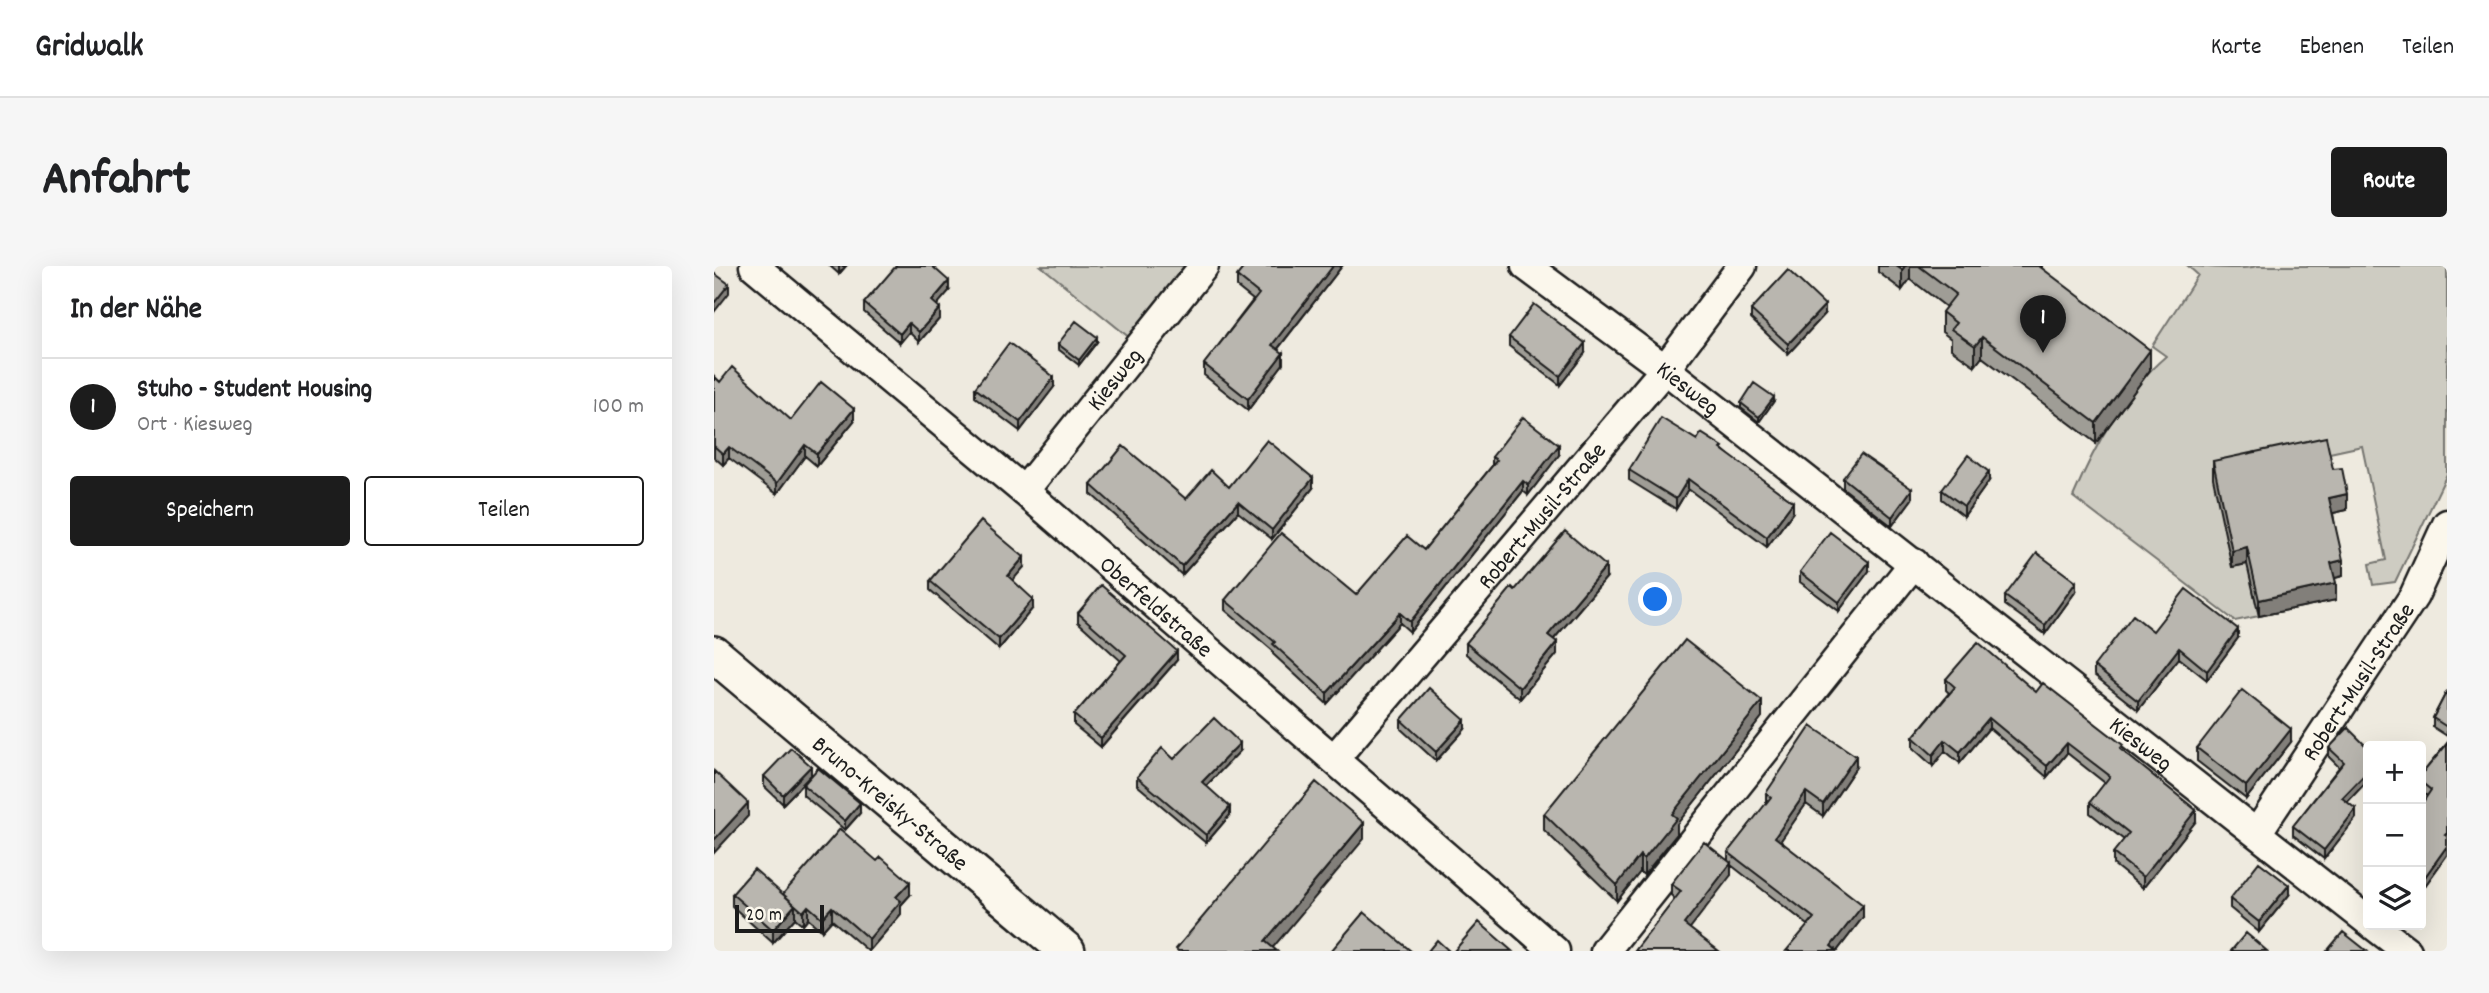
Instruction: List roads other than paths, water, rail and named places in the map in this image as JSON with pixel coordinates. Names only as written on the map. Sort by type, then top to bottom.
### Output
[{"type":"street","name":"Oberfeldstraße","points":[[754,266],[1024,491],[1555,951]]},
{"type":"street","name":"Kiesweg","points":[[1024,491],[1204,266]]},
{"type":"street","name":"Kiesweg","points":[[1526,266],[1665,369],[2363,917]]},
{"type":"street","name":"Robert-Musil-Straße","points":[[1334,759],[1665,369],[1742,266]]},
{"type":"street","name":"Robert-Musil-Straße","points":[[2257,833],[2414,596],[2447,524]]},
{"type":"street","points":[[1605,951],[1914,563]]},
{"type":"street","name":"Bruno-Kreisky-Straße","points":[[714,654],[1067,951]]},
{"type":"street","points":[[2380,930],[2407,951]]},
{"type":"place","name":"Stuho - Student Housing","points":[[2043,353]]}]
